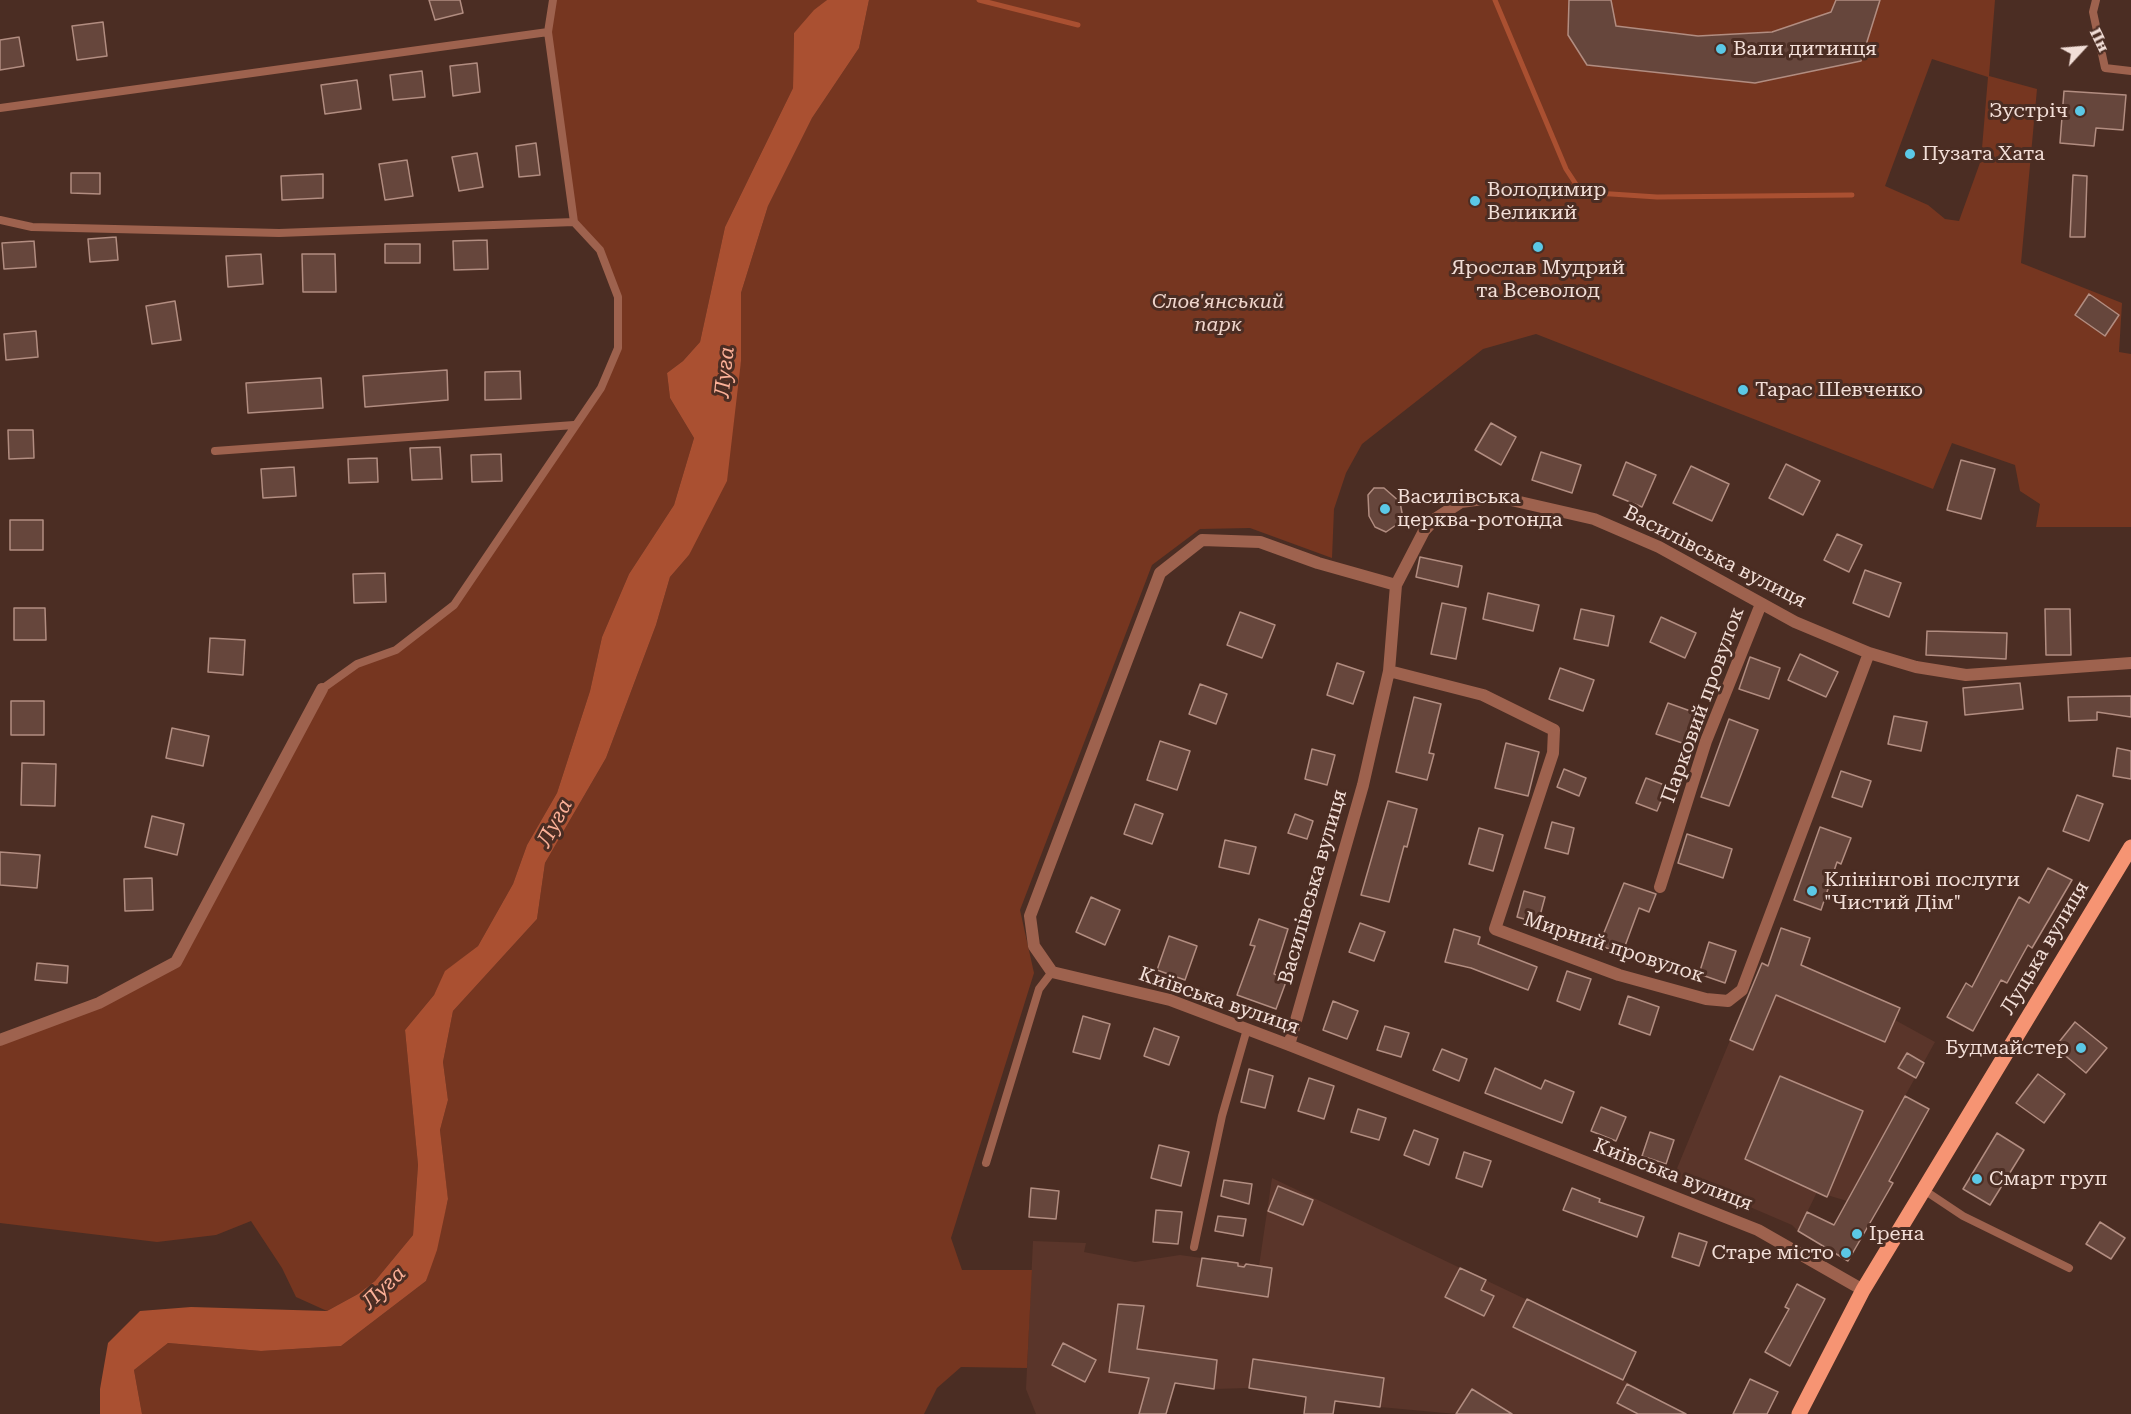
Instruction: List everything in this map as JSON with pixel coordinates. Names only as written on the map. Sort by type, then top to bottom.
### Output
[{"type":"main road","name":"Луцька вулиця","points":[[1799,1414],[1863,1290],[2131,847]]},
{"type":"street","name":"Василівська вулиця","points":[[1289,1045],[1363,785],[1389,671],[1396,585],[1412,551],[1435,519],[1461,502],[1498,497],[1594,519],[1636,535],[1761,604],[1869,653],[1916,667],[1966,675],[2131,663]]},
{"type":"street","points":[[1052,972],[1034,946],[1030,916],[1160,573],[1202,540],[1260,542],[1318,563],[1396,585]]},
{"type":"street","name":"Парковий провулок","points":[[1660,888],[1706,741],[1761,604]]},
{"type":"street","name":"Мирний провулок","points":[[1389,671],[1483,695],[1554,730],[1553,753],[1495,929],[1619,975],[1706,999],[1728,1001],[1742,990],[1869,653]]},
{"type":"street","points":[[0,1040],[99,1003],[176,962],[322,689]]},
{"type":"street","name":"Київська вулиця","points":[[1052,972],[1170,1000],[1289,1045],[1758,1230],[1863,1290]]},
{"type":"lane","points":[[322,689],[357,664],[396,650],[454,605],[601,388],[618,348],[618,297],[600,250],[574,222],[548,32],[553,0]]},
{"type":"lane","points":[[2096,0],[2093,12],[2105,69],[2131,71]]},
{"type":"lane","points":[[0,108],[548,32]]},
{"type":"lane","points":[[0,220],[32,227],[279,233],[574,222]]},
{"type":"lane","points":[[215,451],[574,425]]},
{"type":"lane","points":[[986,1163],[1039,989],[1052,972]]},
{"type":"lane","points":[[1194,1246],[1222,1116],[1247,1029]]},
{"type":"lane","points":[[1924,1190],[1963,1216],[2069,1268]]},
{"type":"shaded area","points":[[1762,963],[1819,987],[1825,976],[1900,1008],[1895,1020],[1935,1042],[1905,1096],[1929,1109],[1889,1181],[1893,1183],[1877,1210],[1817,1192],[1798,1231],[1792,1225],[1736,1201],[1673,1178]]},
{"type":"shaded area","points":[[1272,1178],[1636,1352],[1623,1380],[1686,1414],[1456,1414],[1380,1407],[1249,1388],[1214,1389],[1173,1382],[1166,1414],[1036,1414],[1026,1389],[1033,1241],[1086,1243],[1084,1252],[1135,1262],[1180,1255],[1259,1266]]},
{"type":"green space","points":[[553,0],[827,0],[794,33],[793,88],[725,227],[700,342],[683,361],[667,373],[670,398],[694,438],[674,505],[629,574],[602,637],[590,691],[557,793],[527,845],[513,884],[478,946],[446,971],[434,995],[405,1030],[418,1165],[413,1235],[375,1281],[358,1294],[327,1311],[296,1297],[282,1268],[251,1221],[216,1235],[157,1242],[0,1223],[0,1040],[99,1003],[176,961],[322,689],[357,664],[396,650],[454,605],[601,388],[618,348],[618,297],[600,250],[574,222],[548,32]]},
{"type":"green space","name":"Слов'янський парк","points":[[869,0],[1569,0],[1568,35],[1587,65],[1755,83],[1860,61],[1880,0],[1995,0],[1989,76],[2037,89],[2021,263],[2122,303],[2119,352],[2131,354],[2131,527],[2036,527],[2040,504],[2020,491],[2015,465],[1952,443],[1933,489],[1536,334],[1483,349],[1362,444],[1346,473],[1334,509],[1332,558],[1250,528],[1200,529],[1152,565],[1020,910],[1034,973],[951,1238],[962,1270],[1032,1270],[1027,1368],[961,1367],[937,1388],[924,1414],[142,1414],[134,1370],[168,1343],[261,1351],[341,1346],[426,1281],[448,1200],[440,1130],[448,1100],[443,1062],[453,1011],[537,919],[545,863],[606,758],[656,625],[670,577],[689,555],[741,361],[741,293],[768,206],[812,118],[859,48]],"holes":[[[1932,59],[1988,77],[1981,160],[1959,221],[1945,219],[1928,205],[1885,186]]]},
{"type":"green space","points":[[1611,0],[1836,0],[1831,12],[1772,32],[1698,36],[1616,26]]},
{"type":"water","name":"Луга","points":[[827,0],[869,0],[859,48],[812,118],[768,206],[741,293],[741,361],[727,481],[689,555],[670,577],[656,625],[606,758],[545,863],[537,919],[453,1011],[443,1062],[448,1100],[440,1130],[448,1199],[437,1250],[426,1281],[341,1346],[261,1351],[168,1343],[134,1370],[142,1414],[100,1414],[100,1389],[108,1343],[140,1311],[191,1307],[327,1311],[358,1294],[375,1281],[413,1235],[418,1165],[405,1030],[434,995],[445,971],[478,946],[513,884],[527,845],[557,793],[590,691],[602,637],[629,574],[674,505],[694,438],[670,398],[667,373],[683,361],[700,342],[725,227],[793,88],[794,33],[814,10]]},
{"type":"building","points":[[429,0],[460,0],[463,13],[435,20]]},
{"type":"building","name":"Вали дитинця","points":[[1569,0],[1611,0],[1616,26],[1698,36],[1772,32],[1831,12],[1836,0],[1880,0],[1861,61],[1755,83],[1587,65],[1568,35]]},
{"type":"building","points":[[103,22],[107,56],[77,60],[72,26]]},
{"type":"building","points":[[19,37],[24,66],[0,70],[0,40]]},
{"type":"building","points":[[477,63],[480,92],[453,96],[450,66]]},
{"type":"building","points":[[422,71],[425,97],[393,100],[390,75]]},
{"type":"building","points":[[357,80],[361,109],[325,114],[321,85]]},
{"type":"building","name":"Зустріч","points":[[2064,91],[2126,95],[2123,130],[2096,128],[2094,146],[2060,143]]},
{"type":"building","points":[[536,143],[540,175],[519,177],[516,146]]},
{"type":"building","points":[[477,153],[483,187],[459,191],[452,157]]},
{"type":"building","points":[[407,160],[413,196],[385,200],[379,164]]},
{"type":"building","points":[[71,173],[100,173],[100,194],[71,193]]},
{"type":"building","points":[[323,174],[323,198],[282,200],[281,176]]},
{"type":"building","points":[[2073,175],[2087,176],[2085,237],[2070,237]]},
{"type":"building","points":[[116,237],[118,260],[90,262],[88,239]]},
{"type":"building","points":[[487,240],[488,269],[454,270],[453,241]]},
{"type":"building","points":[[34,241],[36,267],[4,269],[2,243]]},
{"type":"building","points":[[385,244],[420,244],[420,263],[385,263]]},
{"type":"building","points":[[261,254],[263,284],[228,287],[226,256]]},
{"type":"building","points":[[302,254],[335,254],[336,292],[303,292]]},
{"type":"building","points":[[2089,294],[2119,315],[2105,336],[2075,315]]},
{"type":"building","points":[[175,301],[181,340],[152,344],[146,306]]},
{"type":"building","points":[[36,331],[38,357],[6,360],[4,334]]},
{"type":"building","points":[[447,370],[448,400],[365,407],[363,376]]},
{"type":"building","points":[[520,371],[521,399],[485,400],[485,372]]},
{"type":"building","points":[[321,378],[323,408],[248,413],[246,383]]},
{"type":"building","points":[[1491,423],[1516,437],[1501,465],[1475,450]]},
{"type":"building","points":[[8,430],[33,430],[34,458],[9,459]]},
{"type":"building","points":[[440,447],[442,479],[412,480],[410,448]]},
{"type":"building","points":[[1541,452],[1581,465],[1572,493],[1532,480]]},
{"type":"building","points":[[501,454],[502,481],[472,482],[471,455]]},
{"type":"building","points":[[377,458],[378,482],[349,483],[348,459]]},
{"type":"building","points":[[1961,460],[1995,469],[1981,519],[1947,510]]},
{"type":"building","points":[[1626,462],[1656,475],[1642,507],[1613,495]]},
{"type":"building","points":[[1786,464],[1820,481],[1803,515],[1769,498]]},
{"type":"building","points":[[1691,466],[1729,484],[1712,521],[1673,503]]},
{"type":"building","points":[[294,467],[296,496],[263,498],[261,469]]},
{"type":"building","name":"Василівська церква-ротонда","points":[[1374,488],[1384,488],[1400,502],[1402,513],[1399,523],[1386,532],[1375,527],[1369,516],[1368,495]]},
{"type":"building","points":[[10,520],[43,520],[43,550],[10,550]]},
{"type":"building","points":[[1837,534],[1862,545],[1849,572],[1824,560]]},
{"type":"building","points":[[1420,557],[1462,566],[1458,587],[1416,577]]},
{"type":"building","points":[[1865,570],[1901,583],[1889,617],[1853,603]]},
{"type":"building","points":[[385,573],[386,602],[354,603],[353,574]]},
{"type":"building","points":[[1488,593],[1539,605],[1533,631],[1483,619]]},
{"type":"building","points":[[1442,603],[1466,608],[1456,659],[1431,654]]},
{"type":"building","points":[[14,608],[45,608],[46,640],[14,640]]},
{"type":"building","points":[[1581,609],[1614,616],[1608,646],[1574,639]]},
{"type":"building","points":[[2045,609],[2070,609],[2071,655],[2046,655]]},
{"type":"building","points":[[1240,612],[1275,625],[1262,658],[1227,645]]},
{"type":"building","points":[[1661,617],[1696,633],[1685,658],[1650,642]]},
{"type":"building","points":[[1927,631],[2007,633],[2006,659],[1926,655]]},
{"type":"building","points":[[210,638],[245,640],[243,675],[208,672]]},
{"type":"building","points":[[1800,654],[1838,672],[1826,697],[1788,680]]},
{"type":"building","points":[[1750,657],[1780,668],[1769,699],[1739,689]]},
{"type":"building","points":[[1337,663],[1364,672],[1353,704],[1327,695]]},
{"type":"building","points":[[1560,668],[1594,680],[1583,711],[1549,699]]},
{"type":"building","points":[[2020,683],[2023,709],[1965,715],[1963,688]]},
{"type":"building","points":[[1200,684],[1227,694],[1216,724],[1189,714]]},
{"type":"building","points":[[2131,696],[2131,717],[2097,712],[2097,720],[2069,721],[2068,697]]},
{"type":"building","points":[[1414,697],[1441,704],[1429,753],[1434,754],[1427,780],[1396,772]]},
{"type":"building","points":[[11,701],[44,701],[44,735],[11,735]]},
{"type":"building","points":[[1668,703],[1696,713],[1685,744],[1656,734]]},
{"type":"building","points":[[1894,716],[1927,722],[1921,751],[1888,744]]},
{"type":"building","points":[[1729,719],[1758,730],[1729,806],[1701,797]]},
{"type":"building","points":[[172,728],[209,736],[203,766],[166,758]]},
{"type":"building","points":[[1160,741],[1190,751],[1177,790],[1147,780]]},
{"type":"building","points":[[1506,743],[1539,752],[1528,796],[1495,788]]},
{"type":"building","points":[[2117,748],[2131,751],[2131,779],[2113,776]]},
{"type":"building","points":[[1312,749],[1335,755],[1327,785],[1305,779]]},
{"type":"building","points":[[22,763],[56,764],[55,806],[21,805]]},
{"type":"building","points":[[1564,769],[1586,778],[1579,796],[1557,787]]},
{"type":"building","points":[[1841,771],[1871,781],[1862,807],[1832,797]]},
{"type":"building","points":[[1646,778],[1667,786],[1657,811],[1636,803]]},
{"type":"building","points":[[2077,795],[2103,804],[2089,841],[2063,831]]},
{"type":"building","points":[[1388,801],[1417,809],[1389,902],[1361,895]]},
{"type":"building","points":[[1135,804],[1163,814],[1152,844],[1124,834]]},
{"type":"building","points":[[1295,814],[1313,821],[1307,839],[1288,833]]},
{"type":"building","points":[[152,816],[184,824],[177,855],[145,847]]},
{"type":"building","points":[[1552,822],[1574,828],[1568,854],[1545,848]]},
{"type":"building","points":[[1820,827],[1851,838],[1841,864],[1837,862],[1821,910],[1794,900]]},
{"type":"building","points":[[1479,828],[1503,835],[1493,871],[1469,864]]},
{"type":"building","points":[[1687,834],[1732,849],[1723,878],[1678,863]]},
{"type":"building","points":[[1225,840],[1256,847],[1249,874],[1219,867]]},
{"type":"building","points":[[0,852],[40,855],[37,888],[0,885]]},
{"type":"building","points":[[2048,868],[2072,880],[2032,948],[2028,945],[2007,983],[2001,980],[1973,1031],[1947,1017],[1966,983],[1972,987],[2019,897],[2029,903]]},
{"type":"building","points":[[152,878],[153,910],[125,911],[124,879]]},
{"type":"building","points":[[1624,883],[1656,894],[1649,912],[1639,908],[1622,954],[1599,945]]},
{"type":"building","points":[[1524,891],[1545,897],[1538,923],[1517,917]]},
{"type":"building","points":[[1091,897],[1120,910],[1105,945],[1076,932]]},
{"type":"building","points":[[1259,919],[1288,929],[1274,974],[1287,979],[1276,1009],[1237,995],[1255,946],[1250,945]]},
{"type":"building","points":[[1360,923],[1385,932],[1374,961],[1349,952]]},
{"type":"building","points":[[1781,928],[1810,938],[1801,965],[1900,1008],[1885,1042],[1776,995],[1753,1050],[1730,1040],[1762,963],[1768,966]]},
{"type":"building","points":[[1454,929],[1480,937],[1478,944],[1537,967],[1528,990],[1471,968],[1445,962]]},
{"type":"building","points":[[1169,936],[1197,946],[1185,980],[1157,970]]},
{"type":"building","points":[[1709,942],[1736,951],[1725,983],[1699,974]]},
{"type":"building","points":[[37,963],[68,966],[67,983],[35,980]]},
{"type":"building","points":[[1567,971],[1591,979],[1580,1010],[1557,1001]]},
{"type":"building","points":[[1628,996],[1659,1007],[1650,1035],[1619,1024]]},
{"type":"building","points":[[1333,1001],[1358,1011],[1347,1039],[1323,1030]]},
{"type":"building","points":[[1083,1016],[1110,1024],[1100,1059],[1073,1052]]},
{"type":"building","name":"Будмайстер","points":[[2075,1022],[2107,1048],[2086,1073],[2055,1047]]},
{"type":"building","points":[[1385,1026],[1409,1033],[1401,1057],[1377,1050]]},
{"type":"building","points":[[1154,1028],[1179,1037],[1169,1065],[1144,1056]]},
{"type":"building","points":[[1442,1049],[1467,1059],[1459,1081],[1433,1070]]},
{"type":"building","points":[[1907,1053],[1924,1063],[1916,1078],[1898,1068]]},
{"type":"building","points":[[1495,1068],[1541,1089],[1545,1080],[1574,1092],[1562,1123],[1485,1093]]},
{"type":"building","points":[[1249,1069],[1273,1076],[1265,1108],[1241,1102]]},
{"type":"building","points":[[2038,1074],[2065,1094],[2044,1123],[2016,1103]]},
{"type":"building","points":[[1780,1076],[1863,1111],[1827,1197],[1745,1159]]},
{"type":"building","points":[[1309,1078],[1334,1086],[1324,1119],[1298,1111]]},
{"type":"building","points":[[1905,1096],[1929,1109],[1889,1181],[1893,1183],[1848,1261],[1798,1231],[1807,1212],[1834,1225]]},
{"type":"building","points":[[1601,1107],[1626,1117],[1616,1141],[1591,1131]]},
{"type":"building","points":[[1358,1109],[1386,1118],[1379,1140],[1351,1132]]},
{"type":"building","points":[[1414,1130],[1438,1139],[1429,1165],[1404,1155]]},
{"type":"building","points":[[1650,1132],[1674,1140],[1666,1164],[1642,1156]]},
{"type":"building","points":[[1997,1133],[2024,1150],[1990,1205],[1963,1189]]},
{"type":"building","points":[[1159,1145],[1189,1152],[1181,1186],[1151,1178]]},
{"type":"building","points":[[1464,1152],[1491,1161],[1482,1187],[1456,1178]]},
{"type":"building","points":[[1224,1180],[1252,1184],[1249,1204],[1221,1196]]},
{"type":"building","points":[[1278,1186],[1313,1200],[1303,1225],[1268,1211]]},
{"type":"building","points":[[1031,1188],[1059,1191],[1056,1219],[1029,1217]]},
{"type":"building","points":[[1572,1188],[1600,1199],[1599,1202],[1644,1217],[1637,1237],[1563,1210]]},
{"type":"building","points":[[1156,1210],[1182,1212],[1178,1244],[1153,1242]]},
{"type":"building","points":[[1218,1216],[1246,1219],[1243,1236],[1215,1231]]},
{"type":"building","points":[[2100,1222],[2125,1238],[2111,1259],[2086,1244]]},
{"type":"building","points":[[1679,1233],[1707,1242],[1699,1266],[1672,1257]]},
{"type":"building","points":[[1202,1258],[1238,1263],[1238,1266],[1244,1267],[1246,1264],[1272,1268],[1268,1297],[1197,1286]]},
{"type":"building","points":[[1460,1268],[1486,1280],[1481,1290],[1494,1296],[1484,1316],[1445,1297]]},
{"type":"building","points":[[1797,1284],[1825,1299],[1790,1366],[1765,1352],[1789,1309],[1785,1307]]},
{"type":"building","points":[[1527,1299],[1636,1352],[1623,1380],[1513,1327]]},
{"type":"building","points":[[1118,1304],[1144,1306],[1137,1349],[1217,1360],[1214,1389],[1175,1383],[1166,1414],[1139,1414],[1149,1378],[1109,1372]]},
{"type":"building","points":[[1063,1343],[1096,1360],[1085,1382],[1052,1365]]},
{"type":"building","points":[[1253,1359],[1384,1378],[1380,1407],[1335,1401],[1333,1414],[1304,1414],[1306,1397],[1249,1388]]},
{"type":"building","points":[[1750,1379],[1778,1392],[1767,1414],[1733,1414]]},
{"type":"building","points":[[1627,1384],[1686,1414],[1638,1414],[1617,1403]]},
{"type":"building","points":[[1472,1389],[1512,1414],[1456,1414]]},
{"type":"waterway","points":[[979,0],[1078,25]]},
{"type":"waterway","points":[[1495,0],[1566,169],[1581,192],[1657,197],[1852,195]]},
{"type":"place","name":"Вали дитинця","points":[[1721,49]]},
{"type":"place","name":"Зустріч","points":[[2080,111]]},
{"type":"place","name":"Пузата Хата","points":[[1910,154]]},
{"type":"place","name":"Володимир Великий","points":[[1475,201]]},
{"type":"place","name":"Ярослав Мудрий та Всеволод","points":[[1538,247]]},
{"type":"place","name":"Тарас Шевченко","points":[[1743,390]]},
{"type":"place","name":"Василівська церква-ротонда","points":[[1385,509]]},
{"type":"place","name":"Клінінгові послуги \"Чистий Дім\"","points":[[1812,891]]},
{"type":"place","name":"Будмайстер","points":[[2081,1048]]},
{"type":"place","name":"Смарт груп","points":[[1977,1179]]},
{"type":"place","name":"Ірена","points":[[1857,1234]]},
{"type":"place","name":"Старе місто","points":[[1846,1253]]}]
